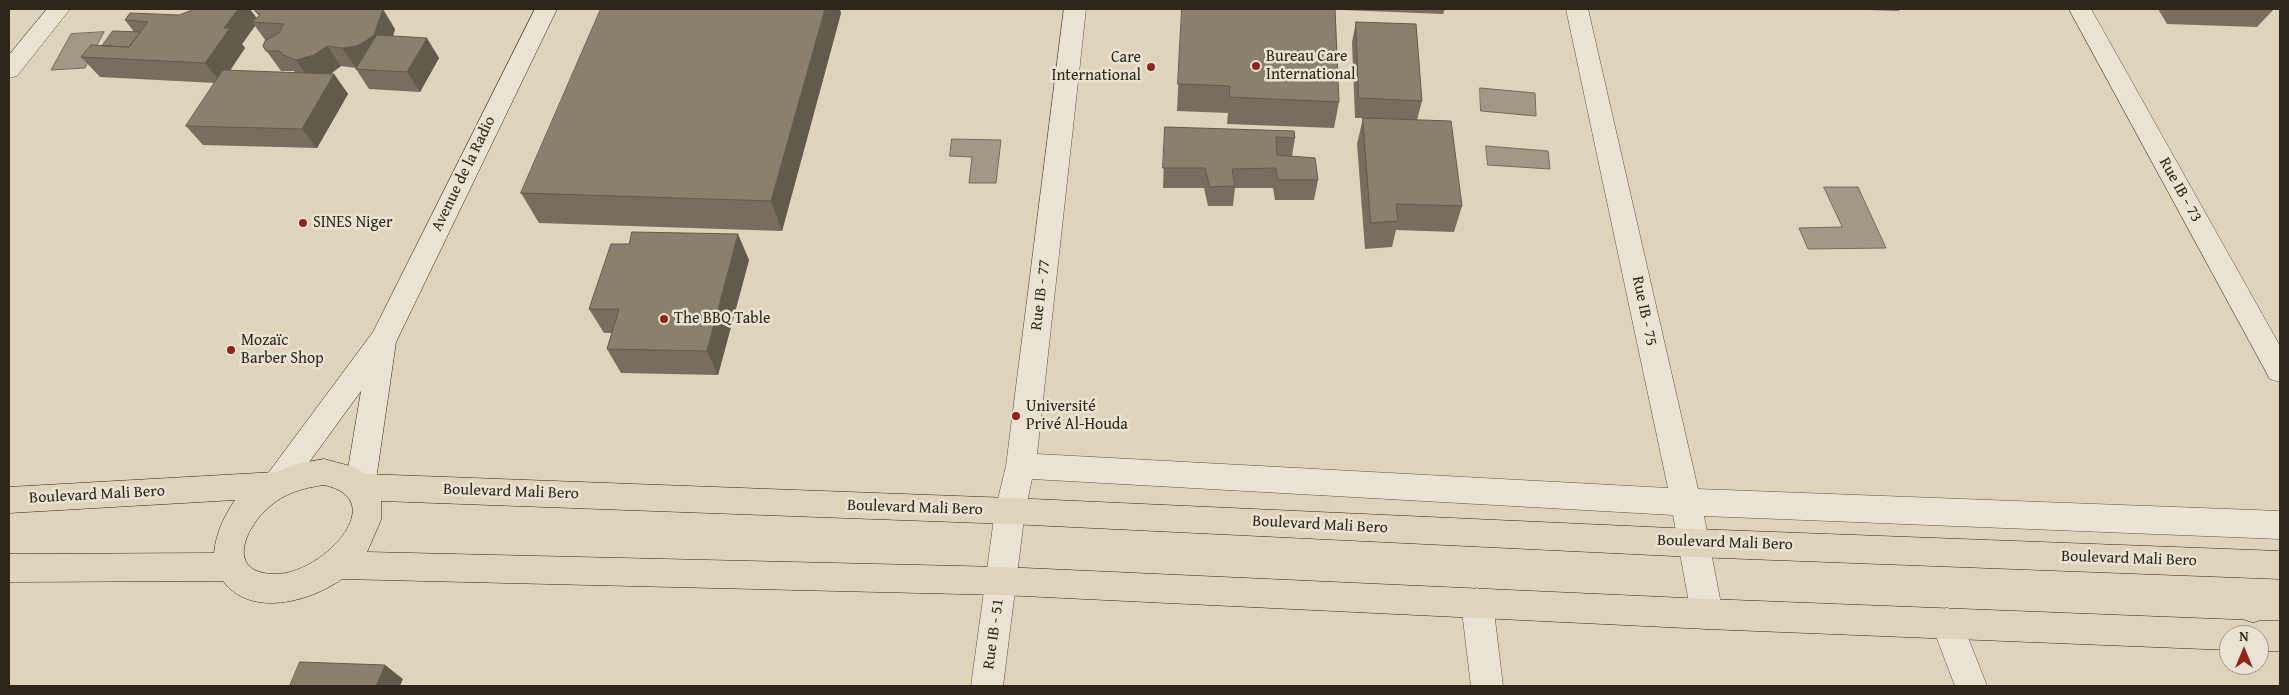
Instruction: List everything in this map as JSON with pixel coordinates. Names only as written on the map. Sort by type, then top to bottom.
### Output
[{"type":"main road","points":[[324,472],[345,476],[360,487],[367,503],[366,524],[355,546],[336,565],[303,583],[286,589],[261,590],[241,581],[230,567],[228,551],[231,532],[241,515],[257,498],[276,485],[300,475],[324,472]]},
{"type":"main road","name":"Boulevard Mali Bero","points":[[9,500],[276,485]]},
{"type":"main road","name":"Boulevard Mali Bero","points":[[360,487],[1010,511],[1694,543],[2280,565]]},
{"type":"main road","points":[[336,565],[1002,581],[1707,614],[2219,634]]},
{"type":"main road","points":[[9,568],[230,567]]},
{"type":"street","points":[[9,70],[59,9]]},
{"type":"street","name":"Avenue de la Radio","points":[[276,485],[383,340],[546,9]]},
{"type":"street","name":"Rue IB - 77","points":[[1002,581],[1010,511],[1021,466],[1076,9]]},
{"type":"street","name":"Rue IB - 75","points":[[1577,9],[1686,502],[1707,614]]},
{"type":"street","name":"Rue IB - 73","points":[[2080,9],[2280,371]]},
{"type":"street","name":"Avenue de la Radio","points":[[360,487],[383,340]]},
{"type":"street","points":[[1021,466],[1686,502],[2280,525]]},
{"type":"street","name":"Rue IB - 51","points":[[987,686],[1002,581]]},
{"type":"street","points":[[1477,603],[1487,686]]},
{"type":"street","points":[[1947,623],[1971,686]]},
{"type":"shaded area","points":[[104,32],[85,68],[51,70],[71,34]]},
{"type":"shaded area","points":[[1480,88],[1535,93],[1536,116],[1481,111]]},
{"type":"shaded area","points":[[952,139],[1001,140],[996,183],[969,183],[972,157],[950,156]]},
{"type":"shaded area","points":[[1486,146],[1548,151],[1550,169],[1488,165]]},
{"type":"shaded area","points":[[1824,187],[1858,187],[1886,248],[1808,249],[1799,228],[1842,227]]},
{"type":"building","points":[[195,9],[238,9],[224,28],[230,28],[205,63],[81,57],[91,45],[129,47],[148,22],[125,20],[130,13],[179,15]]},
{"type":"building","points":[[258,9],[383,9],[374,35],[357,46],[342,48],[327,46],[314,55],[296,60],[283,55],[280,51],[266,51],[263,46],[265,41],[279,33],[284,24],[252,22],[260,15],[255,11]]},
{"type":"building","points":[[601,9],[825,9],[771,201],[521,193]]},
{"type":"building","name":"Bureau Care International","points":[[1182,9],[1335,9],[1339,102],[1229,97],[1230,86],[1178,84]]},
{"type":"building","points":[[1356,22],[1416,24],[1422,101],[1359,98]]},
{"type":"building","points":[[113,31],[140,32],[129,47],[102,46]]},
{"type":"building","points":[[377,35],[427,38],[407,72],[356,69]]},
{"type":"building","points":[[223,70],[334,74],[302,129],[186,126]]},
{"type":"building","points":[[1363,118],[1451,121],[1462,206],[1396,204],[1398,221],[1371,223]]},
{"type":"building","points":[[1165,127],[1294,131],[1295,138],[1276,137],[1277,155],[1315,158],[1318,180],[1278,180],[1276,168],[1232,169],[1235,186],[1210,187],[1205,168],[1163,168]]},
{"type":"building","points":[[632,232],[738,234],[707,351],[607,349],[619,309],[589,309],[611,244],[629,244]]},
{"type":"building","points":[[300,662],[385,665],[376,686],[290,686]]},
{"type":"place","name":"Bureau Care International","points":[[1256,66]]},
{"type":"place","name":"Care International","points":[[1151,67]]},
{"type":"place","name":"SINES Niger","points":[[303,223]]},
{"type":"place","name":"The BBQ Table","points":[[664,319]]},
{"type":"place","name":"Mozaïc Barber Shop","points":[[231,350]]},
{"type":"place","name":"Université Privé Al-Houda","points":[[1016,416]]}]
